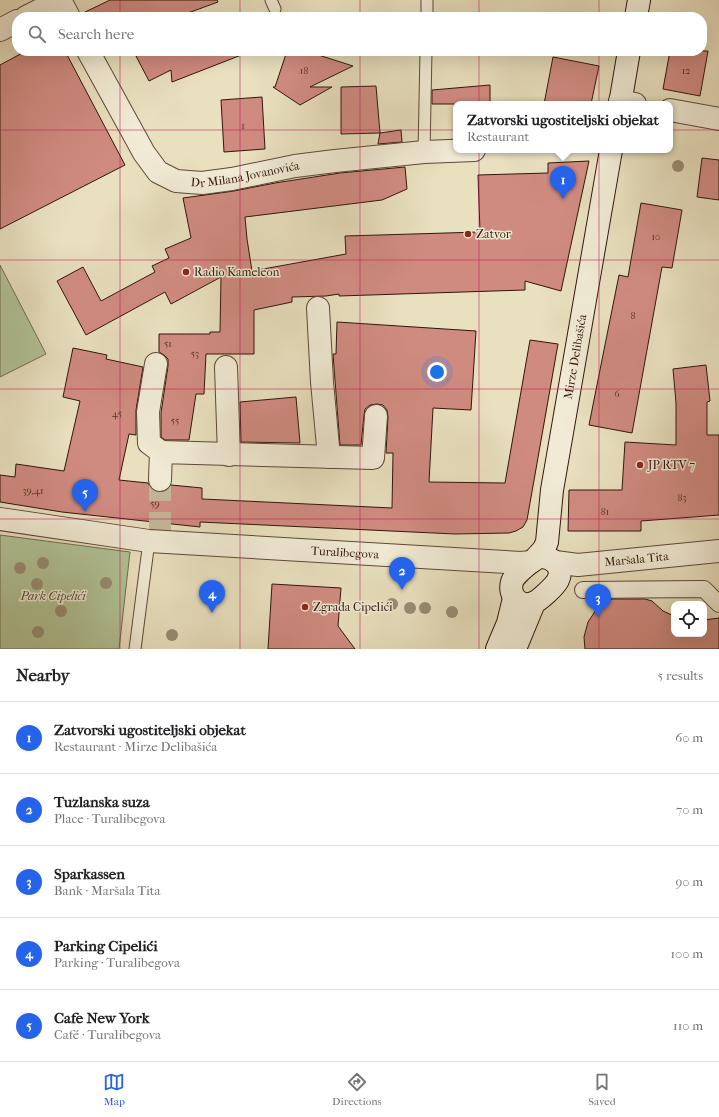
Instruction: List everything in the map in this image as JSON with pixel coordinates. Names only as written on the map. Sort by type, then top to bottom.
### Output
[{"type":"street","points":[[36,12],[60,0],[66,12]]},
{"type":"street","points":[[637,12],[639,0]]},
{"type":"street","points":[[0,30],[12,24]]},
{"type":"street","name":"Dr Milana Jovanovića","points":[[91,56],[144,153],[158,172],[176,181],[202,183],[232,179],[295,166],[424,152],[453,151]]},
{"type":"street","points":[[625,101],[629,56]]},
{"type":"street","points":[[673,110],[719,118]]},
{"type":"street","name":"Mirze Delibašića","points":[[547,561],[552,490],[610,153]]},
{"type":"street","points":[[318,308],[322,382],[329,457]]},
{"type":"street","points":[[156,364],[148,412],[149,443],[162,452],[373,458],[376,416]]},
{"type":"street","points":[[226,367],[229,455]]},
{"type":"street","points":[[160,480],[162,452]]},
{"type":"street","name":"Turalibegova","points":[[0,519],[156,538],[521,564],[547,561]]},
{"type":"street","name":"Maršala Tita","points":[[547,561],[569,568],[578,565],[719,551]]},
{"type":"street","points":[[515,604],[554,586],[558,581],[547,561],[514,577],[515,649]]},
{"type":"street","points":[[497,649],[515,604],[511,572],[504,562]]},
{"type":"street","points":[[584,590],[712,588],[719,604]]},
{"type":"lane","points":[[426,12],[427,0]]},
{"type":"lane","points":[[424,152],[426,56]]},
{"type":"lane","points":[[135,649],[156,538]]},
{"type":"green space","points":[[0,265],[46,354],[0,377]]},
{"type":"green space","name":"Park Cipelići","points":[[0,535],[130,552],[119,649],[0,649]]},
{"type":"building","points":[[110,0],[217,0],[218,2],[191,12],[85,12]]},
{"type":"building","points":[[708,51],[700,96],[663,89],[669,56],[707,56]]},
{"type":"building","points":[[17,56],[68,56],[125,165],[0,229],[0,65]]},
{"type":"building","points":[[136,56],[239,56],[172,82],[171,70],[149,81]]},
{"type":"building","points":[[285,56],[322,56],[353,66],[310,87],[332,87],[300,105],[273,87],[275,87]]},
{"type":"building","points":[[553,57],[599,66],[592,101],[545,101]]},
{"type":"building","points":[[490,85],[490,101],[453,101],[453,104],[432,104],[432,90]]},
{"type":"building","points":[[376,86],[380,133],[341,134],[341,87]]},
{"type":"building","points":[[262,97],[265,149],[224,152],[221,100]]},
{"type":"building","points":[[401,130],[402,142],[378,144],[380,133]]},
{"type":"building","points":[[702,158],[719,160],[719,200],[697,197]]},
{"type":"building","points":[[589,161],[561,291],[525,281],[525,290],[339,296],[339,294],[292,297],[292,302],[254,310],[254,354],[206,354],[204,394],[196,394],[189,440],[165,440],[161,437],[161,413],[168,359],[159,352],[159,334],[210,334],[210,332],[220,332],[221,277],[171,304],[165,292],[86,335],[57,281],[83,267],[101,301],[155,272],[152,266],[169,258],[165,249],[191,238],[183,198],[340,173],[405,167],[407,189],[382,200],[245,217],[252,271],[346,254],[345,236],[480,232],[478,175],[548,173],[548,163]]},
{"type":"building","points":[[641,203],[682,210],[672,268],[662,267],[632,433],[589,425],[619,275],[628,277]]},
{"type":"building","points":[[337,322],[476,331],[471,410],[433,408],[429,482],[505,483],[530,340],[558,344],[527,520],[523,527],[509,533],[455,534],[200,522],[200,527],[62,512],[0,502],[0,475],[15,477],[16,464],[64,471],[80,401],[63,397],[73,348],[107,355],[106,359],[143,367],[136,410],[136,435],[129,434],[119,480],[148,483],[153,490],[159,492],[166,491],[171,485],[202,488],[202,499],[392,508],[393,453],[386,453],[388,417],[387,410],[383,405],[370,405],[365,409],[361,445],[340,445],[333,354],[336,354]]},
{"type":"building","points":[[706,365],[710,401],[707,402],[707,435],[719,435],[719,515],[641,521],[641,531],[568,531],[569,490],[622,490],[625,442],[676,445],[676,403],[673,369]]},
{"type":"building","points":[[296,397],[300,443],[241,442],[240,402]]},
{"type":"building","name":"Zgrada Cipelići","points":[[272,584],[341,588],[338,626],[355,649],[268,649]]},
{"type":"building","points":[[612,599],[645,599],[652,601],[663,611],[671,615],[671,637],[707,637],[707,620],[719,618],[719,649],[585,649],[584,637],[588,622],[596,610]]},
{"type":"tunnel","points":[[160,480],[160,534]]},
{"type":"place","name":"Zatvorski ugostiteljski objekat","points":[[563,199]]},
{"type":"place","name":"Zatvor","points":[[468,234]]},
{"type":"place","name":"Radio Kameleon","points":[[186,272]]},
{"type":"place","name":"JP RTV 7","points":[[640,465]]},
{"type":"place","name":"Cafe New York","points":[[85,512]]},
{"type":"place","name":"Tuzlanska suza","points":[[402,590]]},
{"type":"place","name":"Zgrada Cipelići","points":[[305,607]]},
{"type":"place","name":"Parking Cipelići","points":[[212,613]]},
{"type":"place","name":"Sparkassen","points":[[598,617]]}]
